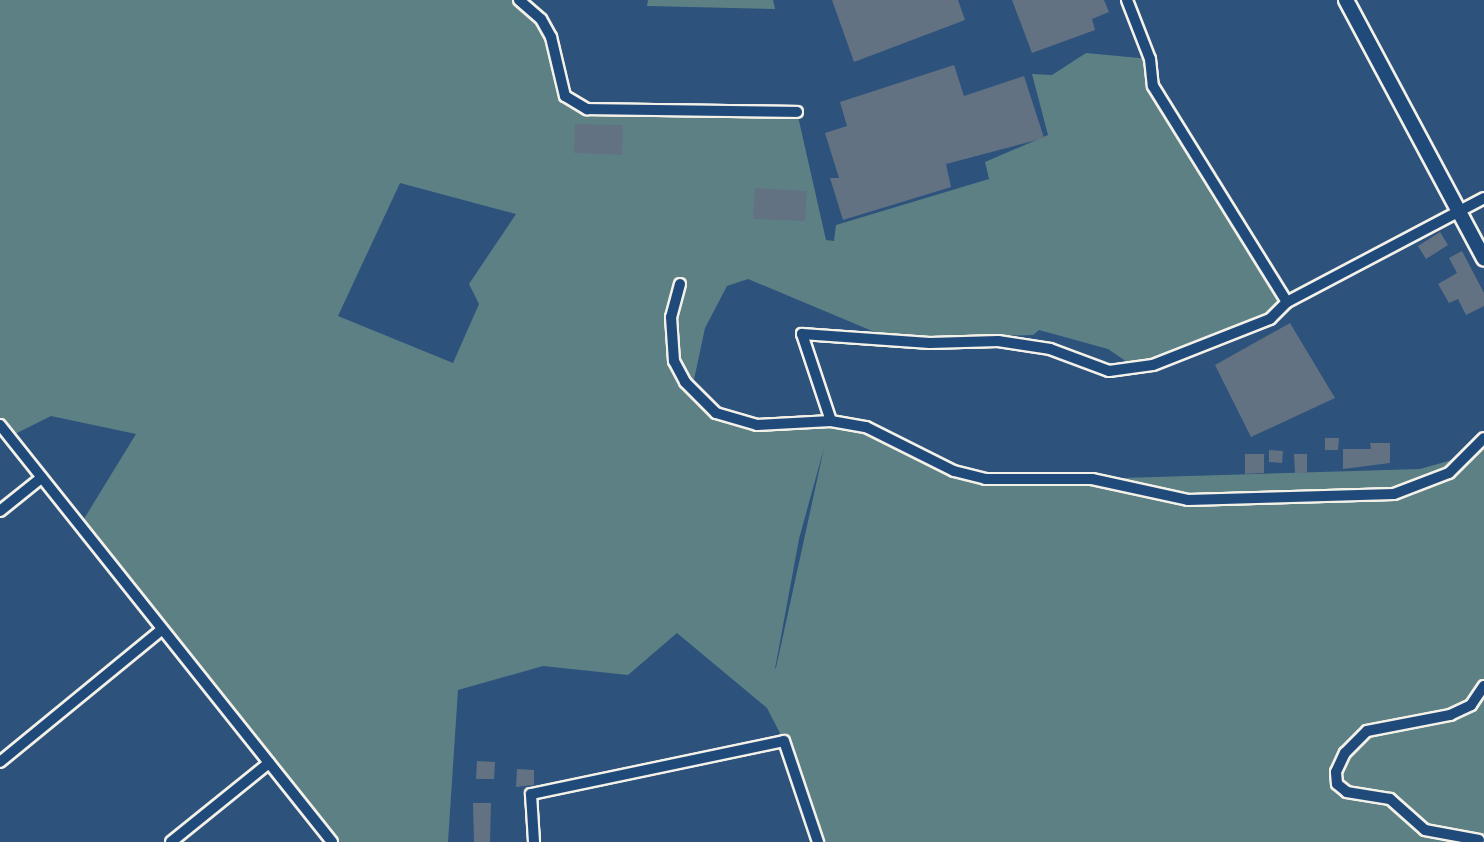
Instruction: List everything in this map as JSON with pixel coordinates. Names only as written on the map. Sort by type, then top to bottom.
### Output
[{"type":"street","points":[[519,0],[541,19],[551,37],[565,96],[587,109],[797,112]]},
{"type":"street","points":[[1127,0],[1150,59],[1153,86],[1287,302]]},
{"type":"street","points":[[1346,0],[1484,258]]},
{"type":"street","points":[[831,421],[802,334],[930,343],[998,341],[1050,349],[1117,371],[1153,365],[1261,323],[1287,302],[1484,198]]},
{"type":"street","points":[[680,284],[671,317],[674,361],[685,382],[716,413],[757,425],[831,421],[866,427],[954,471],[985,479],[1092,479],[1188,500],[1394,494],[1449,473],[1484,438]]},
{"type":"street","points":[[0,425],[160,631],[332,842]]},
{"type":"street","points":[[0,511],[41,478]]},
{"type":"street","points":[[0,762],[160,631]]},
{"type":"street","points":[[1480,839],[1425,830],[1390,799],[1347,792],[1337,784],[1336,772],[1345,753],[1367,731],[1450,715],[1471,705],[1484,686]]},
{"type":"street","points":[[534,842],[531,794],[784,741],[818,842]]},
{"type":"street","points":[[171,842],[269,763]]},
{"type":"green space","points":[[0,0],[519,0],[551,37],[565,96],[573,103],[797,112],[826,240],[834,241],[836,225],[989,179],[985,162],[1048,135],[1032,74],[1052,75],[1086,53],[1150,59],[1174,124],[1287,302],[1261,323],[1136,368],[1108,349],[1039,330],[1033,335],[948,337],[877,333],[748,279],[727,286],[705,328],[692,389],[722,416],[831,421],[954,471],[1056,480],[1420,469],[1473,454],[1484,440],[1484,842],[818,842],[784,741],[767,708],[677,633],[628,675],[543,666],[458,690],[448,842],[332,842],[79,527],[136,434],[51,416],[15,434],[0,420]],"holes":[[[400,183],[516,214],[469,284],[479,304],[453,363],[338,316]],[[824,448],[776,668],[775,669],[799,539]]]},
{"type":"green space","points":[[648,0],[773,0],[775,9],[647,6]]},
{"type":"building","points":[[832,0],[958,0],[965,20],[854,62]]},
{"type":"building","points":[[1012,0],[1104,0],[1109,12],[1092,19],[1095,30],[1032,53]]},
{"type":"building","points":[[954,65],[964,96],[1024,76],[1044,138],[946,164],[951,187],[843,220],[830,178],[839,178],[825,133],[847,126],[840,102]]},
{"type":"building","points":[[575,124],[623,125],[622,155],[574,153]]},
{"type":"building","points":[[755,188],[807,191],[805,221],[753,219]]},
{"type":"building","points":[[1440,232],[1448,245],[1426,259],[1418,246]]},
{"type":"building","points":[[1462,251],[1484,293],[1484,306],[1466,315],[1458,299],[1449,303],[1438,284],[1457,273],[1449,258]]},
{"type":"building","points":[[1290,323],[1335,398],[1251,437],[1215,365]]},
{"type":"building","points":[[1325,438],[1339,438],[1338,450],[1325,450]]},
{"type":"building","points":[[1370,443],[1390,443],[1390,463],[1343,469],[1343,449],[1371,449]]},
{"type":"building","points":[[1269,450],[1283,451],[1282,463],[1269,462]]},
{"type":"building","points":[[1245,454],[1264,454],[1264,473],[1245,474]]},
{"type":"building","points":[[1294,454],[1307,454],[1307,473],[1295,473]]},
{"type":"building","points":[[477,761],[495,762],[494,779],[476,779]]},
{"type":"building","points":[[517,769],[534,770],[534,785],[516,787]]},
{"type":"building","points":[[473,803],[491,803],[490,842],[474,842]]}]
